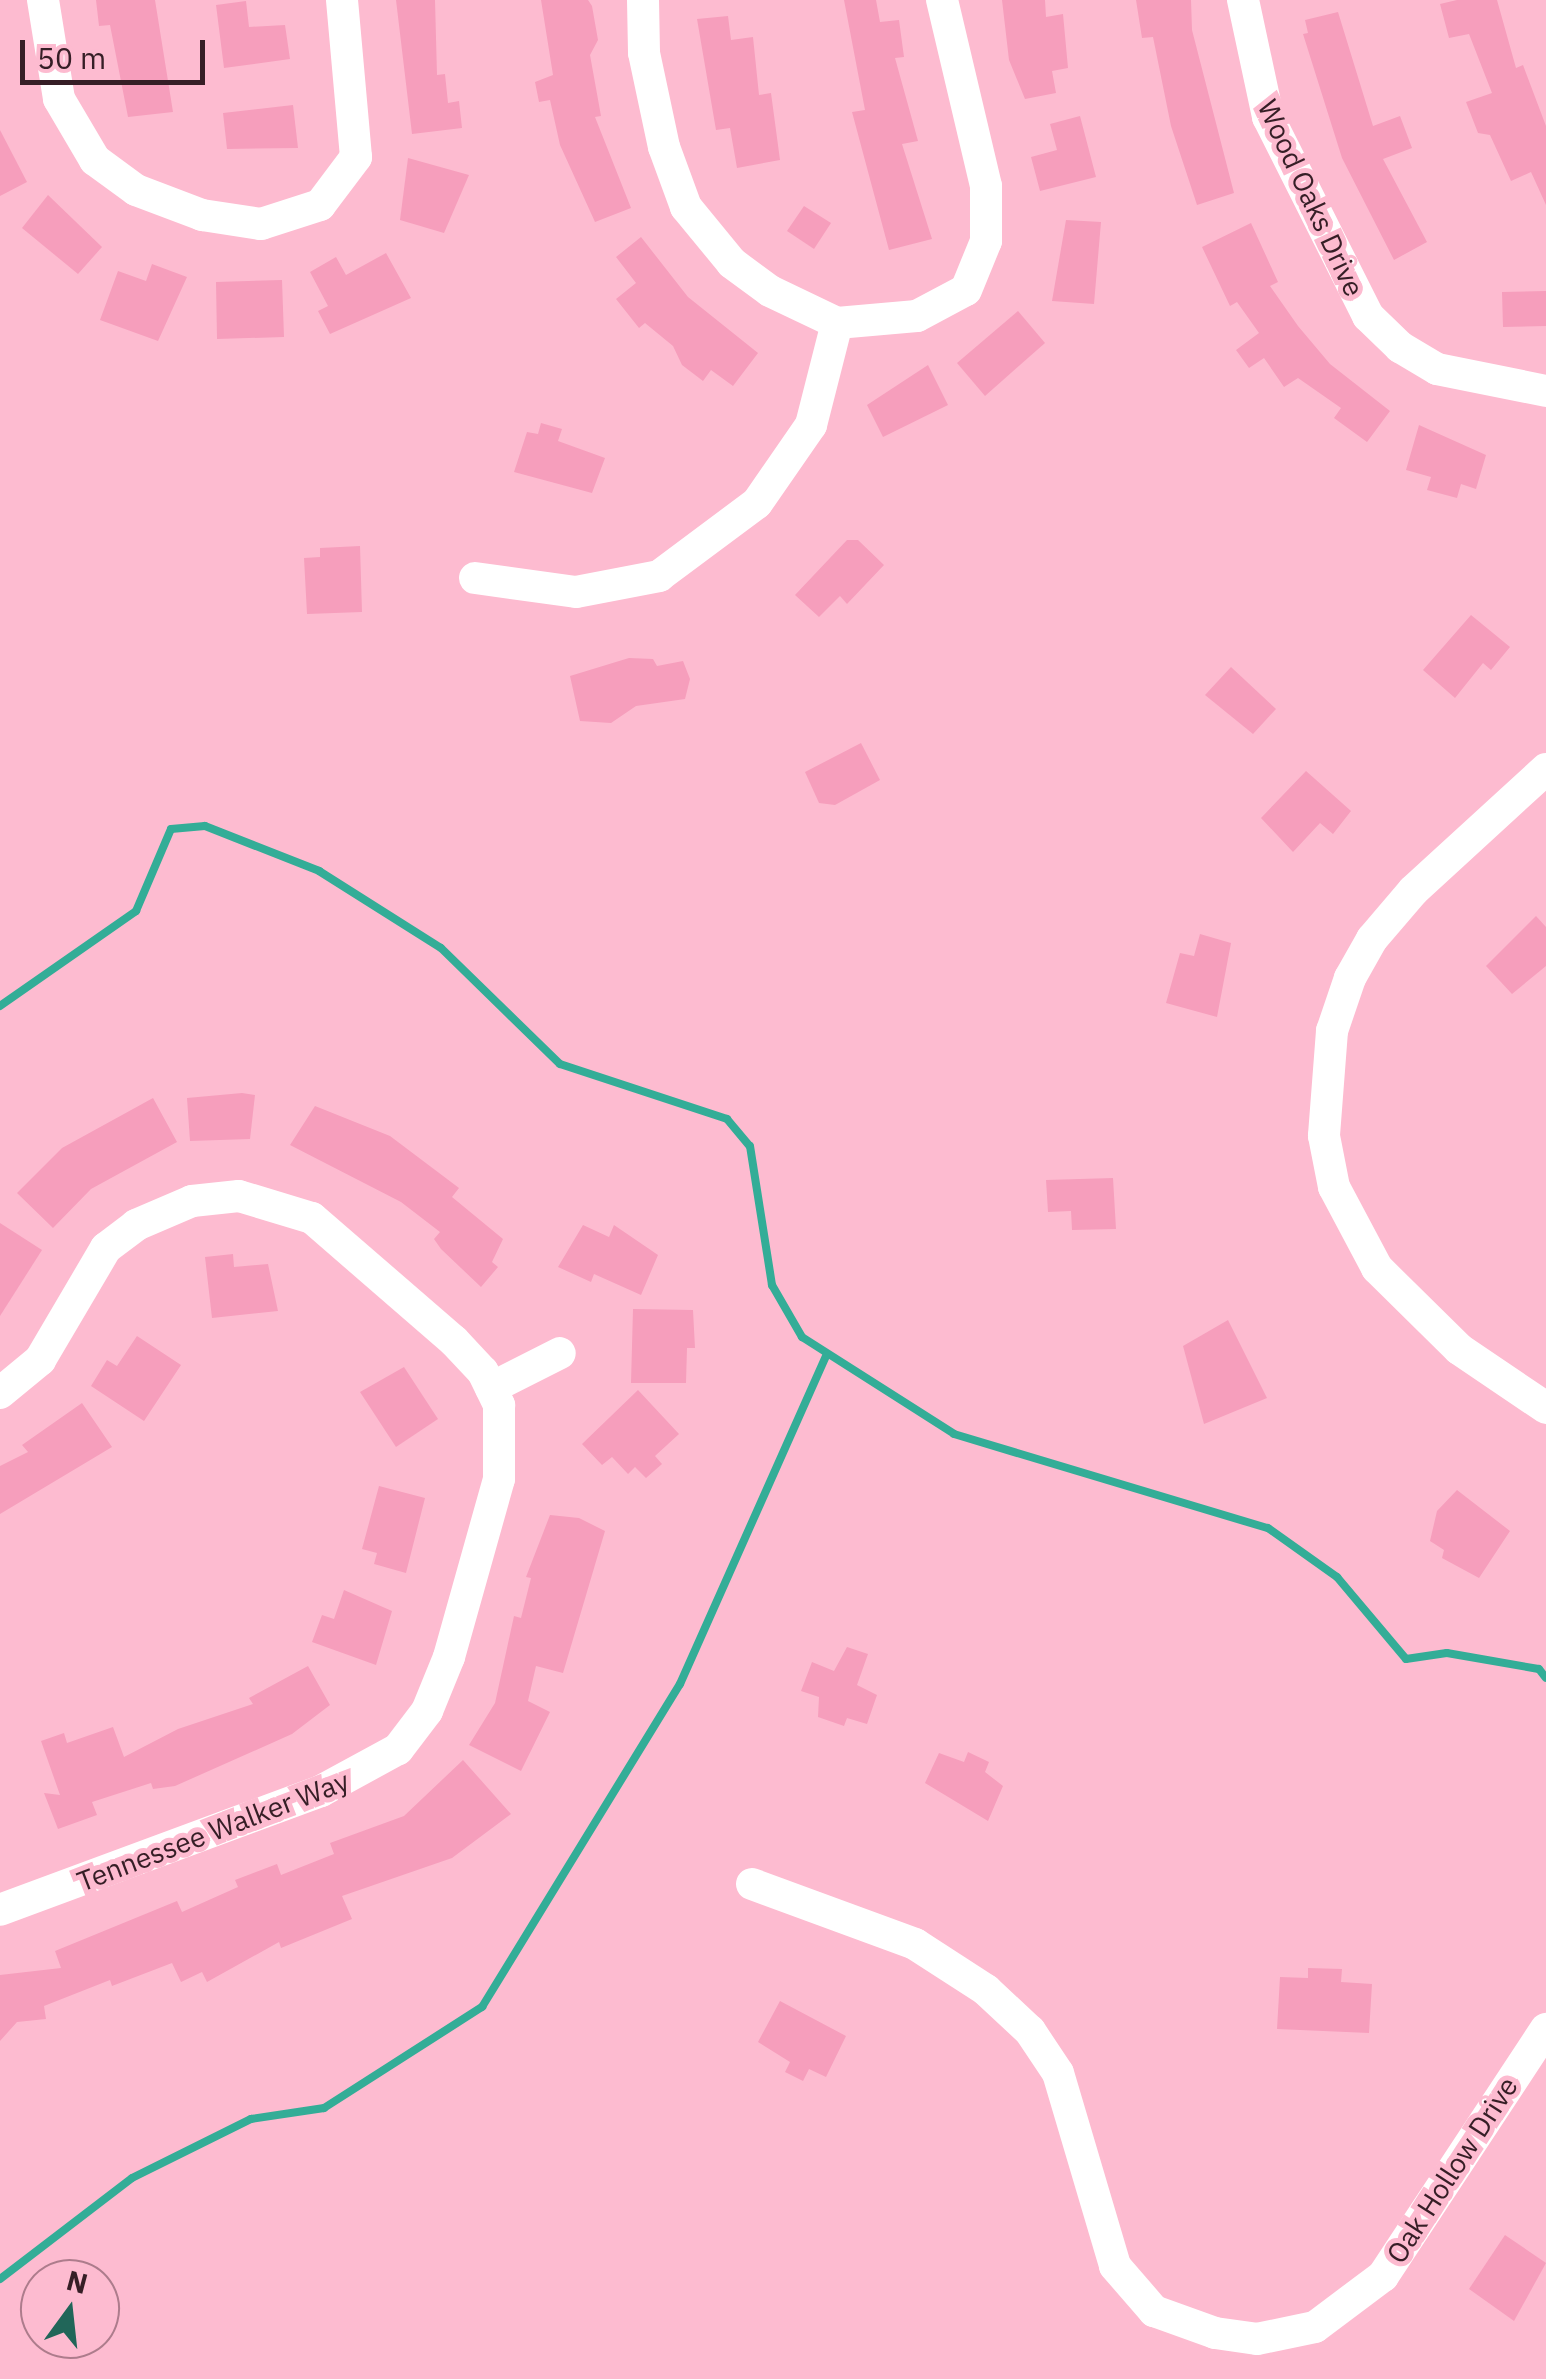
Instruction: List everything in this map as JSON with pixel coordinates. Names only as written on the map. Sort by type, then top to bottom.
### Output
[{"type":"street","points":[[43,0],[60,100],[95,160],[136,190],[202,215],[261,224],[320,205],[356,157],[342,0]]},
{"type":"street","points":[[643,0],[644,53],[656,109],[686,206],[732,262],[770,291],[836,323],[917,316],[966,290],[986,241],[986,186],[942,0]]},
{"type":"street","name":"Wood Oaks Drive","points":[[1242,0],[1268,116],[1368,316],[1400,347],[1437,369],[1546,391]]},
{"type":"street","points":[[475,578],[576,592],[659,576],[757,503],[812,425],[836,323]]},
{"type":"street","points":[[1546,769],[1413,891],[1372,939],[1350,978],[1332,1031],[1324,1118],[1334,1186],[1378,1268],[1459,1350],[1546,1408]]},
{"type":"street","name":"Tennessee Walker Way","points":[[0,1393],[40,1360],[106,1248],[136,1224],[192,1201],[239,1196],[312,1218],[454,1340],[491,1388],[498,1405],[499,1479],[449,1657],[427,1711],[398,1749],[321,1791],[0,1910]]},
{"type":"street","points":[[491,1388],[560,1353]]},
{"type":"street","name":"Oak Hollow Drive","points":[[752,1884],[914,1944],[986,1990],[1030,2030],[1058,2073],[1115,2266],[1154,2311],[1215,2333],[1257,2339],[1315,2327],[1384,2276],[1546,2029]]},
{"type":"building","points":[[96,0],[155,0],[173,112],[128,117],[110,25],[99,26]]},
{"type":"building","points":[[396,0],[435,0],[437,75],[445,74],[448,103],[459,101],[462,128],[412,134]]},
{"type":"building","points":[[541,0],[588,0],[592,6],[598,40],[590,55],[601,116],[595,117],[631,208],[595,222],[560,145],[550,100],[539,102],[535,82],[553,75]]},
{"type":"building","points":[[844,0],[876,0],[880,22],[899,20],[904,57],[895,58],[918,141],[902,144],[932,239],[889,250],[852,112],[865,110]]},
{"type":"building","points":[[1002,0],[1045,0],[1046,17],[1063,14],[1068,68],[1052,71],[1056,93],[1025,99],[1009,60]]},
{"type":"building","points":[[1136,0],[1191,0],[1192,30],[1234,193],[1197,205],[1171,126],[1153,37],[1142,38]]},
{"type":"building","points":[[1497,0],[1516,68],[1523,65],[1546,126],[1546,205],[1531,172],[1511,181],[1490,135],[1478,133],[1466,102],[1492,93],[1469,34],[1449,38],[1440,4]]},
{"type":"building","points":[[246,1],[249,27],[285,25],[290,59],[224,68],[216,5]]},
{"type":"building","points":[[1338,12],[1373,126],[1400,116],[1412,148],[1383,159],[1427,242],[1394,260],[1342,158],[1303,34],[1308,33],[1305,20]]},
{"type":"building","points":[[728,16],[731,40],[753,37],[759,95],[771,93],[780,160],[737,168],[730,128],[716,130],[697,19]]},
{"type":"building","points":[[293,105],[298,148],[227,149],[223,113]]},
{"type":"building","points":[[1080,116],[1096,177],[1040,191],[1031,157],[1057,150],[1050,124]]},
{"type":"building","points":[[0,130],[27,182],[0,196]]},
{"type":"building","points":[[408,158],[469,175],[444,233],[400,220]]},
{"type":"building","points":[[48,195],[102,247],[78,274],[22,228]]},
{"type":"building","points":[[804,206],[831,223],[814,249],[787,231]]},
{"type":"building","points":[[1066,220],[1101,222],[1094,304],[1052,301]]},
{"type":"building","points":[[1251,223],[1278,282],[1270,286],[1298,326],[1330,364],[1390,411],[1367,442],[1334,418],[1341,408],[1298,378],[1284,387],[1264,358],[1249,368],[1236,350],[1259,333],[1237,302],[1230,306],[1202,247]]},
{"type":"building","points":[[641,237],[688,297],[758,353],[733,386],[711,370],[703,381],[682,365],[673,346],[645,323],[639,328],[616,299],[636,283],[616,257]]},
{"type":"building","points":[[386,253],[411,298],[330,334],[318,311],[328,306],[310,272],[336,257],[346,275]]},
{"type":"building","points":[[152,264],[187,277],[158,341],[100,320],[118,271],[146,281]]},
{"type":"building","points":[[282,280],[284,337],[217,339],[216,282]]},
{"type":"building","points":[[1546,291],[1546,326],[1503,327],[1502,292]]},
{"type":"building","points":[[1018,311],[1045,343],[985,396],[957,363]]},
{"type":"building","points":[[928,365],[948,405],[883,437],[867,405]]},
{"type":"building","points":[[541,423],[562,429],[558,441],[605,458],[592,493],[514,472],[527,432],[538,434]]},
{"type":"building","points":[[1419,425],[1486,455],[1476,489],[1461,484],[1457,498],[1427,490],[1431,477],[1406,470]]},
{"type":"building","points":[[847,540],[858,540],[884,565],[847,604],[840,596],[819,617],[795,595]]},
{"type":"building","points":[[360,546],[362,612],[307,614],[304,558],[320,557],[320,548]]},
{"type":"building","points":[[1471,615],[1510,647],[1491,670],[1483,663],[1455,698],[1423,670]]},
{"type":"building","points":[[629,658],[653,659],[657,666],[683,661],[690,679],[685,699],[636,706],[611,723],[580,721],[570,676]]},
{"type":"building","points":[[1231,667],[1276,709],[1253,734],[1205,695]]},
{"type":"building","points":[[861,743],[880,780],[835,805],[819,803],[805,772]]},
{"type":"building","points":[[1306,771],[1351,811],[1333,834],[1320,823],[1293,852],[1261,818]]},
{"type":"building","points":[[1536,916],[1546,927],[1546,966],[1512,994],[1486,966]]},
{"type":"building","points":[[1200,934],[1231,943],[1217,1017],[1166,1003],[1180,953],[1194,956]]},
{"type":"building","points":[[255,1095],[250,1139],[190,1141],[187,1098]]},
{"type":"building","points":[[153,1098],[177,1142],[91,1189],[53,1228],[17,1193],[62,1148]]},
{"type":"building","points":[[315,1106],[390,1136],[459,1188],[452,1197],[503,1239],[492,1262],[498,1267],[481,1287],[441,1249],[434,1239],[440,1232],[401,1202],[290,1145]]},
{"type":"building","points":[[1113,1178],[1116,1229],[1072,1230],[1071,1211],[1048,1212],[1046,1180]]},
{"type":"building","points":[[0,1223],[42,1250],[0,1316]]},
{"type":"building","points":[[583,1225],[609,1237],[614,1225],[658,1255],[641,1295],[594,1274],[591,1282],[558,1267]]},
{"type":"building","points":[[233,1254],[234,1267],[268,1264],[278,1311],[212,1318],[205,1257]]},
{"type":"building","points":[[633,1309],[693,1310],[695,1348],[687,1348],[686,1383],[631,1383]]},
{"type":"building","points":[[1228,1320],[1267,1398],[1204,1424],[1183,1346]]},
{"type":"building","points":[[137,1336],[181,1365],[144,1421],[91,1386],[107,1360],[117,1366]]},
{"type":"building","points":[[404,1367],[438,1419],[396,1447],[360,1392]]},
{"type":"building","points":[[638,1390],[679,1434],[655,1456],[662,1464],[646,1478],[635,1467],[628,1474],[612,1457],[602,1465],[582,1444]]},
{"type":"building","points":[[82,1403],[112,1447],[0,1514],[0,1466],[28,1452],[22,1445]]},
{"type":"building","points":[[379,1486],[425,1498],[406,1573],[374,1564],[377,1553],[362,1549]]},
{"type":"building","points":[[1457,1490],[1510,1531],[1479,1578],[1442,1558],[1444,1550],[1430,1541],[1437,1511]]},
{"type":"building","points":[[550,1515],[579,1518],[605,1531],[563,1673],[536,1666],[528,1701],[550,1712],[521,1771],[469,1745],[495,1703],[514,1616],[521,1618],[531,1578],[526,1577]]},
{"type":"building","points":[[344,1590],[392,1611],[376,1665],[312,1642],[322,1615],[334,1619]]},
{"type":"building","points":[[847,1647],[868,1654],[857,1685],[877,1695],[867,1724],[847,1718],[844,1726],[818,1717],[819,1697],[801,1691],[812,1662],[834,1671]]},
{"type":"building","points":[[308,1666],[330,1705],[292,1734],[175,1786],[153,1789],[151,1783],[92,1802],[97,1815],[58,1829],[44,1793],[60,1795],[41,1741],[64,1733],[67,1743],[113,1727],[124,1757],[178,1729],[253,1704],[249,1698]]},
{"type":"building","points":[[968,1752],[989,1762],[985,1772],[1003,1786],[988,1821],[925,1783],[939,1753],[964,1762]]},
{"type":"building","points":[[463,1760],[511,1814],[452,1858],[342,1896],[352,1919],[281,1948],[279,1942],[207,1982],[202,1972],[181,1982],[172,1963],[112,1986],[110,1980],[44,2006],[46,2019],[17,2022],[0,2041],[0,1975],[61,1968],[55,1951],[177,1901],[182,1912],[238,1887],[235,1880],[277,1864],[281,1875],[334,1854],[330,1843],[404,1816]]},
{"type":"building","points":[[1308,1968],[1342,1969],[1341,1982],[1372,1984],[1369,2033],[1277,2029],[1280,1977],[1308,1978]]},
{"type":"building","points":[[780,2001],[846,2036],[826,2077],[809,2069],[803,2081],[785,2072],[790,2062],[758,2042]]},
{"type":"building","points":[[1505,2235],[1546,2263],[1514,2321],[1469,2289]]},
{"type":"waterway","points":[[0,1006],[136,911],[171,829],[205,826],[319,871],[441,948],[560,1064],[727,1119],[750,1146],[772,1285],[802,1337],[954,1434],[1268,1528],[1337,1577],[1406,1659],[1447,1653],[1539,1669],[1546,1678]]},
{"type":"waterway","points":[[0,2279],[132,2178],[251,2119],[324,2108],[482,2007],[680,1684],[827,1354]]}]
